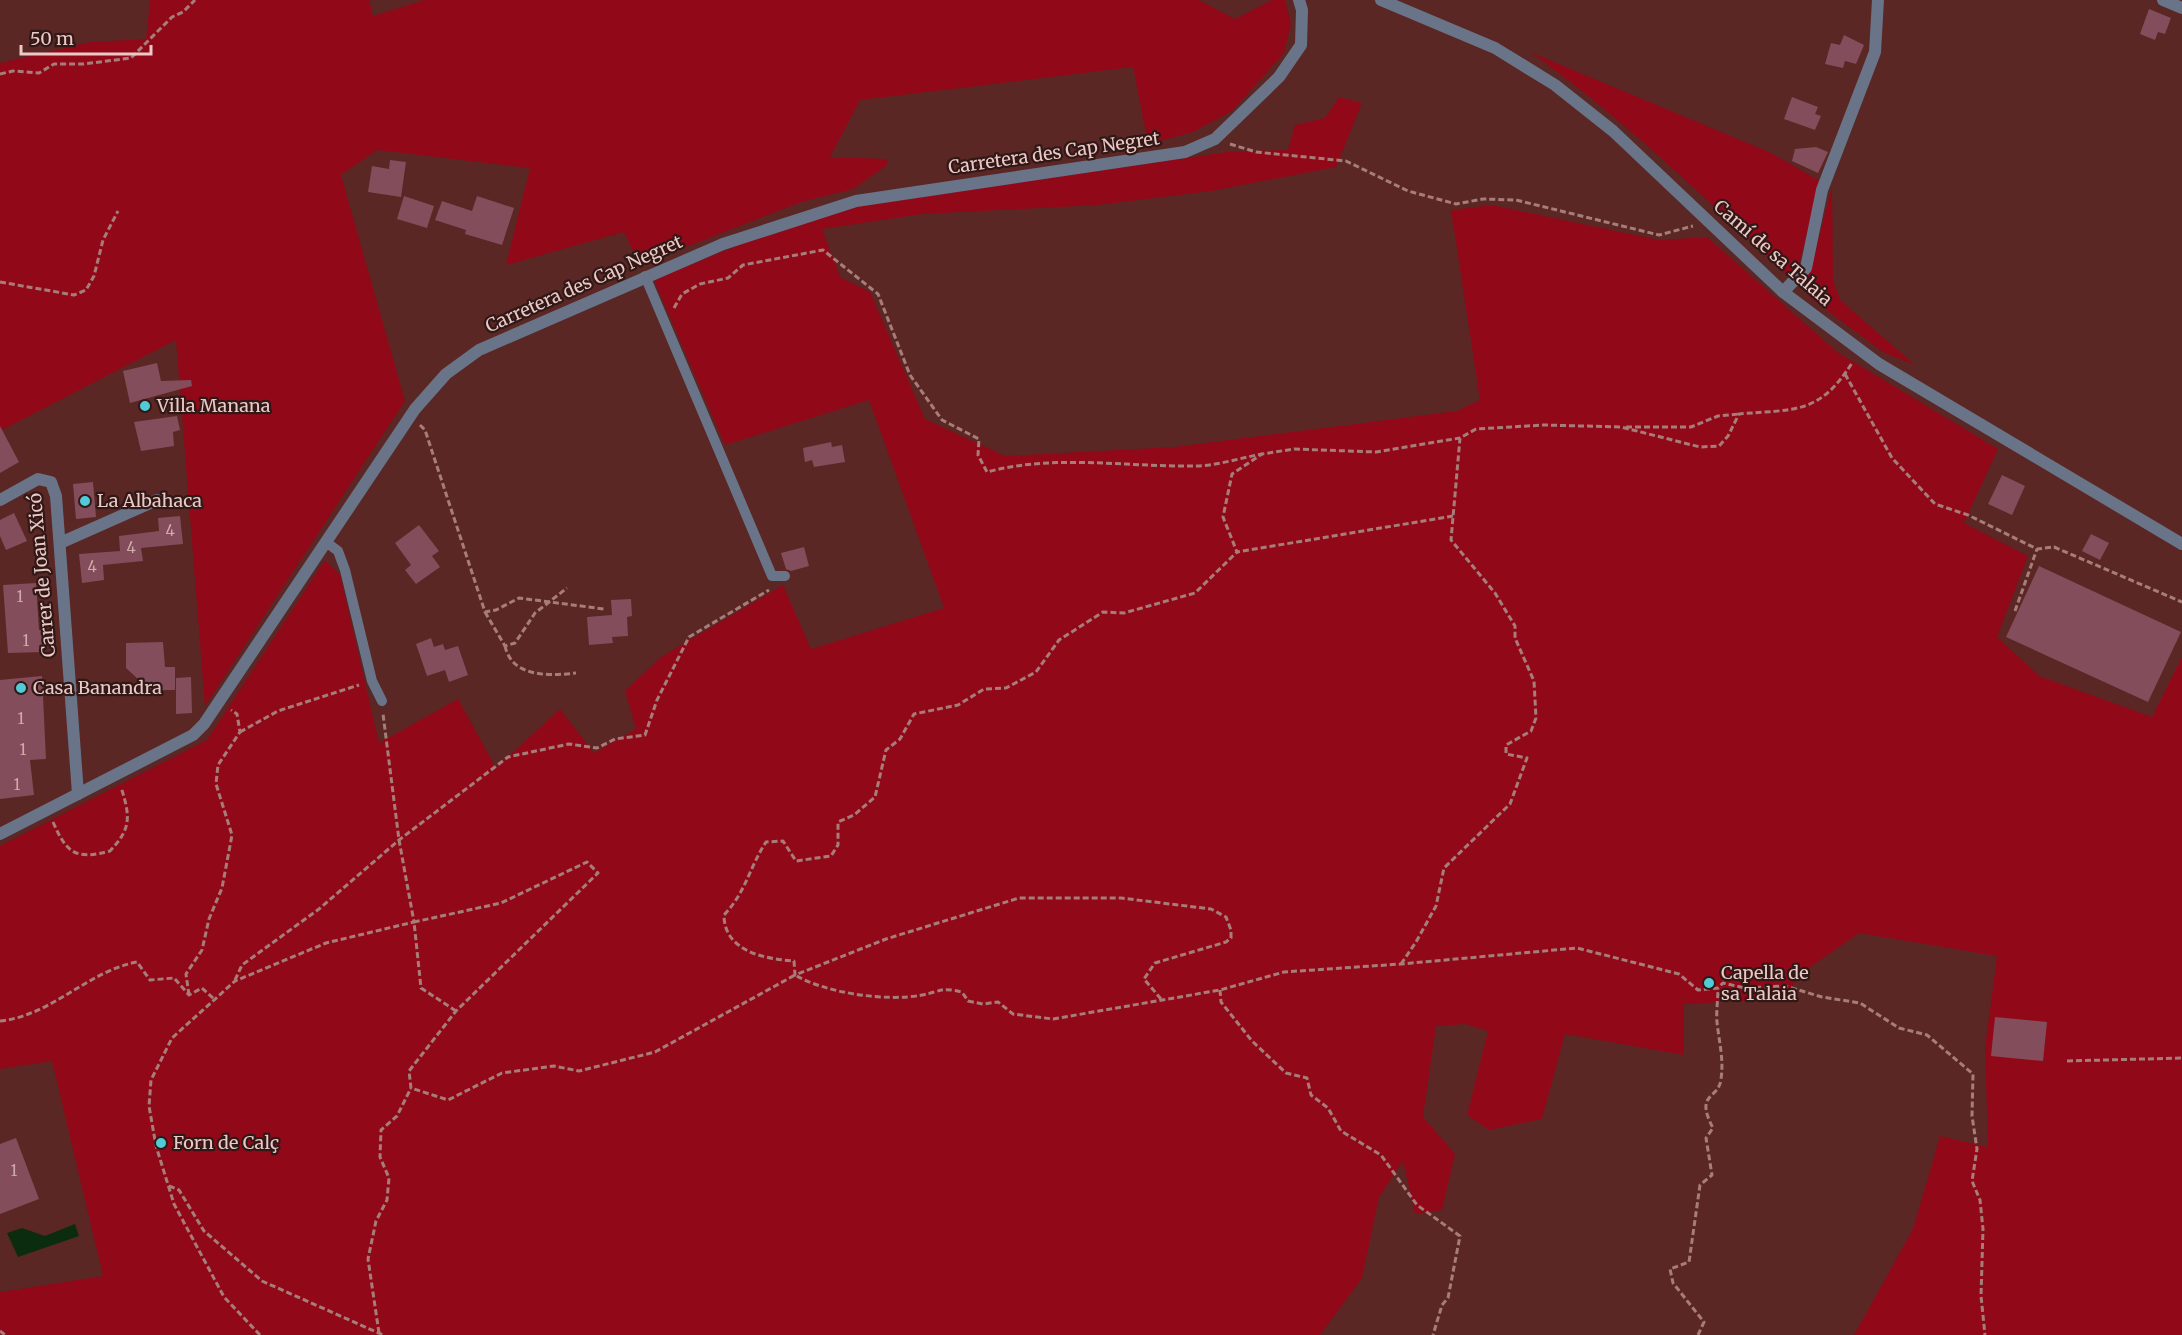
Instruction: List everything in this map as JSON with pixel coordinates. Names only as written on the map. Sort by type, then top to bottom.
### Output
[{"type":"street","name":"Carretera des Cap Negret","points":[[0,834],[193,735],[219,703],[410,415],[446,374],[479,350],[723,244],[856,201],[1185,152],[1215,139],[1279,77],[1301,45],[1302,10],[1299,0]]},
{"type":"street","name":"Camí de sa Talaia","points":[[1381,0],[1495,48],[1555,85],[1613,131],[1783,292],[1879,364],[2182,544]]},
{"type":"street","points":[[1783,292],[1806,268],[1822,190],[1875,52],[1878,0]]},
{"type":"street","points":[[2163,0],[2182,9]]},
{"type":"street","name":"Carrer de Joan Xicó","points":[[0,500],[38,479],[51,482],[56,496],[78,794]]},
{"type":"street","points":[[60,543],[157,500]]},
{"type":"lane","points":[[645,276],[772,576],[785,576]]},
{"type":"lane","points":[[326,542],[338,551],[345,570],[372,681],[382,701]]},
{"type":"path","points":[[0,74],[13,71],[39,73],[54,64],[84,64],[131,58],[172,16],[183,12],[195,0]]},
{"type":"path","points":[[1215,139],[1256,152],[1346,160],[1408,191],[1456,204],[1483,198],[1516,200],[1659,235],[1710,222]]},
{"type":"path","points":[[0,282],[74,295],[86,290],[94,276],[103,240],[118,211]]},
{"type":"path","points":[[665,322],[682,294],[700,284],[728,278],[743,265],[823,250],[878,294],[910,375],[942,420],[979,439],[978,455],[987,472],[1008,466],[1084,463],[1196,466],[1294,449],[1376,452],[1460,438],[1476,429],[1544,425],[1691,427],[1718,416],[1807,408],[1824,398],[1845,374],[1861,350]]},
{"type":"path","points":[[1845,374],[1892,458],[1935,504],[1968,515],[2037,549],[2054,547],[2182,602]]},
{"type":"path","points":[[1621,427],[1700,447],[1719,446],[1728,436],[1739,414]]},
{"type":"path","points":[[410,415],[425,430],[485,612],[505,646],[507,656],[528,672],[545,676],[576,673]]},
{"type":"path","points":[[1401,964],[1436,906],[1444,868],[1510,804],[1527,758],[1506,754],[1506,745],[1531,731],[1536,718],[1534,681],[1515,638],[1515,626],[1495,593],[1451,540],[1460,438]]},
{"type":"path","points":[[1237,552],[1223,517],[1232,474],[1262,453]]},
{"type":"path","points":[[795,975],[794,962],[767,959],[735,944],[724,927],[724,915],[740,899],[753,861],[766,842],[783,841],[796,861],[831,856],[838,845],[838,822],[854,815],[876,797],[886,750],[900,739],[914,714],[958,705],[984,689],[1006,688],[1036,672],[1059,640],[1103,612],[1124,613],[1195,594],[1237,552],[1454,516]]},
{"type":"path","points":[[2015,611],[2037,549]]},
{"type":"path","points":[[235,981],[242,965],[319,909],[399,840],[508,757],[569,744],[597,748],[615,739],[645,735],[657,700],[689,637],[772,588],[772,576]]},
{"type":"path","points":[[505,646],[515,643],[535,613],[567,588]]},
{"type":"path","points":[[485,612],[496,610],[519,598],[547,604],[604,609]]},
{"type":"path","points":[[189,994],[186,974],[202,951],[209,919],[222,888],[232,835],[216,784],[218,765],[240,732],[278,711],[372,681]]},
{"type":"path","points":[[382,701],[399,840],[414,922],[421,988],[456,1011]]},
{"type":"path","points":[[219,703],[237,714],[240,732]]},
{"type":"path","points":[[47,810],[58,835],[70,851],[80,856],[110,851],[126,831],[129,813],[116,774]]},
{"type":"path","points":[[260,1335],[224,1297],[174,1204],[156,1146],[151,1116],[151,1080],[172,1038],[235,981],[326,943],[501,903],[587,862],[598,873],[456,1011],[409,1071],[411,1088],[396,1116],[381,1130],[380,1156],[389,1178],[387,1200],[376,1221],[368,1259],[381,1334]]},
{"type":"path","points":[[411,1088],[448,1100],[502,1073],[554,1066],[579,1071],[655,1052],[795,975],[886,939],[1019,898],[1121,898],[1211,909],[1226,917],[1231,930],[1231,938],[1226,942],[1155,963],[1144,979],[1161,999]]},
{"type":"path","points":[[795,975],[810,984],[881,997],[922,995],[943,988],[962,992],[968,1002],[983,1004],[999,1002],[1013,1014],[1053,1019],[1220,990],[1284,972],[1577,948],[1679,974],[1698,990],[1718,988],[1723,983],[1744,988],[1785,986],[1822,997],[1860,1003],[1899,1028],[1927,1035],[1973,1074],[1972,1116],[1977,1149],[1972,1181],[1980,1200],[1982,1219],[1981,1296],[1985,1335]]},
{"type":"path","points":[[0,1021],[12,1020],[40,1009],[115,966],[137,962],[150,980],[174,978],[189,994]]},
{"type":"path","points":[[189,994],[202,988],[214,999]]},
{"type":"path","points":[[1698,1335],[1704,1322],[1673,1282],[1670,1269],[1689,1262],[1700,1185],[1712,1175],[1706,1138],[1713,1128],[1706,1114],[1707,1098],[1721,1083],[1723,1050],[1717,1023],[1718,988]]},
{"type":"path","points":[[1220,990],[1221,1002],[1252,1041],[1286,1073],[1307,1078],[1311,1095],[1328,1108],[1341,1131],[1381,1155],[1417,1205],[1460,1236],[1448,1298],[1442,1305],[1433,1335]]},
{"type":"path","points":[[2067,1061],[2182,1058]]},
{"type":"path","points":[[169,1186],[179,1190],[204,1231],[262,1281],[381,1334]]},
{"type":"path","points":[[0,1331],[5,1335]]},
{"type":"shaded area","points":[[150,0],[369,0],[373,16],[424,0],[1199,0],[1235,19],[1272,0],[1285,0],[1291,23],[1284,53],[1232,111],[1193,132],[1148,144],[1133,67],[860,100],[830,157],[888,159],[886,166],[853,189],[801,202],[640,265],[624,232],[506,265],[530,168],[377,150],[341,175],[405,401],[205,706],[176,340],[0,431],[0,63],[90,42],[146,39]]},
{"type":"shaded area","points":[[1530,52],[1769,152],[1820,181],[1799,265],[1788,277],[1631,131]]},
{"type":"shaded area","points":[[1339,97],[1362,103],[1336,167],[1211,191],[1097,205],[922,214],[822,229],[840,277],[870,292],[925,419],[1005,456],[1174,447],[1457,411],[1480,400],[1451,210],[1492,205],[1659,240],[1707,237],[1837,352],[1998,449],[1964,523],[2028,556],[1997,637],[2039,676],[2152,717],[2182,657],[2182,1335],[1854,1335],[1913,1229],[1940,1136],[1988,1147],[1985,1047],[1997,956],[1859,933],[1803,972],[1782,999],[1684,1004],[1684,1055],[1565,1034],[1542,1119],[1489,1130],[1467,1115],[1488,1031],[1465,1024],[1436,1026],[1423,1117],[1455,1154],[1442,1210],[1415,1214],[1403,1161],[1379,1197],[1362,1278],[1320,1335],[0,1335],[0,1292],[103,1276],[52,1061],[0,1069],[0,846],[207,740],[325,560],[340,575],[379,743],[458,699],[496,768],[560,709],[594,753],[636,729],[625,691],[661,657],[783,585],[811,649],[944,608],[869,400],[725,445],[654,280],[758,237],[854,207],[1227,152],[1288,150],[1295,125],[1325,118]]},
{"type":"shaded area","points":[[1832,187],[1833,279],[1840,300],[1915,365],[1883,352],[1808,296],[1804,284],[1814,256]]},
{"type":"shaded area","points":[[75,1224],[79,1236],[18,1257],[7,1233],[22,1228],[45,1236]]},
{"type":"building","points":[[2149,9],[2171,18],[2165,34],[2158,32],[2155,40],[2140,34]]},
{"type":"building","points":[[1844,35],[1864,45],[1856,64],[1845,61],[1843,68],[1825,64],[1831,43],[1840,45]]},
{"type":"building","points":[[1792,97],[1818,107],[1815,114],[1821,116],[1815,130],[1784,119]]},
{"type":"building","points":[[1816,147],[1828,152],[1818,173],[1792,161],[1795,149]]},
{"type":"building","points":[[390,160],[406,162],[401,197],[368,192],[372,166],[389,169]]},
{"type":"building","points":[[404,196],[434,206],[427,228],[397,219]]},
{"type":"building","points":[[477,196],[514,208],[502,245],[465,234],[466,230],[435,220],[442,201],[472,211]]},
{"type":"building","points":[[157,363],[161,381],[191,380],[192,386],[130,403],[123,371]]},
{"type":"building","points":[[177,416],[180,430],[173,432],[174,446],[141,451],[134,422]]},
{"type":"building","points":[[0,426],[19,462],[0,473]]},
{"type":"building","points":[[831,442],[832,447],[842,445],[845,462],[814,467],[812,460],[805,462],[803,448]]},
{"type":"building","points":[[2002,475],[2025,486],[2012,515],[1988,504]]},
{"type":"building","name":"La Albahaca","points":[[93,482],[96,517],[76,519],[73,484]]},
{"type":"building","points":[[14,513],[27,541],[6,550],[0,536],[0,520]]},
{"type":"building","points":[[180,516],[183,544],[141,548],[143,561],[103,565],[104,580],[82,583],[79,554],[120,551],[119,536],[159,531],[158,518]]},
{"type":"building","points":[[419,525],[439,551],[432,556],[440,567],[416,584],[405,570],[411,565],[395,543]]},
{"type":"building","points":[[2091,534],[2109,543],[2100,560],[2082,551]]},
{"type":"building","points":[[804,547],[809,566],[791,571],[786,569],[781,553]]},
{"type":"building","points":[[2039,566],[2181,632],[2148,702],[2006,637]]},
{"type":"building","points":[[36,583],[39,630],[44,629],[44,652],[8,653],[3,585]]},
{"type":"building","points":[[631,599],[632,616],[627,617],[628,636],[612,637],[613,643],[589,645],[587,617],[612,615],[611,600]]},
{"type":"building","points":[[431,638],[434,647],[443,644],[445,650],[458,646],[468,675],[449,682],[445,670],[427,676],[416,644]]},
{"type":"building","points":[[163,642],[165,667],[175,667],[175,690],[150,690],[126,668],[126,643]]},
{"type":"building","points":[[42,676],[46,759],[30,760],[34,795],[0,799],[0,680]]},
{"type":"building","points":[[191,677],[192,713],[176,714],[176,678]]},
{"type":"building","points":[[1995,1017],[2047,1022],[2043,1061],[1991,1056]]},
{"type":"building","points":[[16,1138],[39,1199],[0,1214],[0,1144]]},
{"type":"place","name":"Villa Manana","points":[[145,406]]},
{"type":"place","name":"La Albahaca","points":[[85,501]]},
{"type":"place","name":"Casa Banandra","points":[[21,688]]},
{"type":"place","name":"Capella de sa Talaia","points":[[1709,983]]},
{"type":"place","name":"Forn de Calç","points":[[161,1143]]}]
